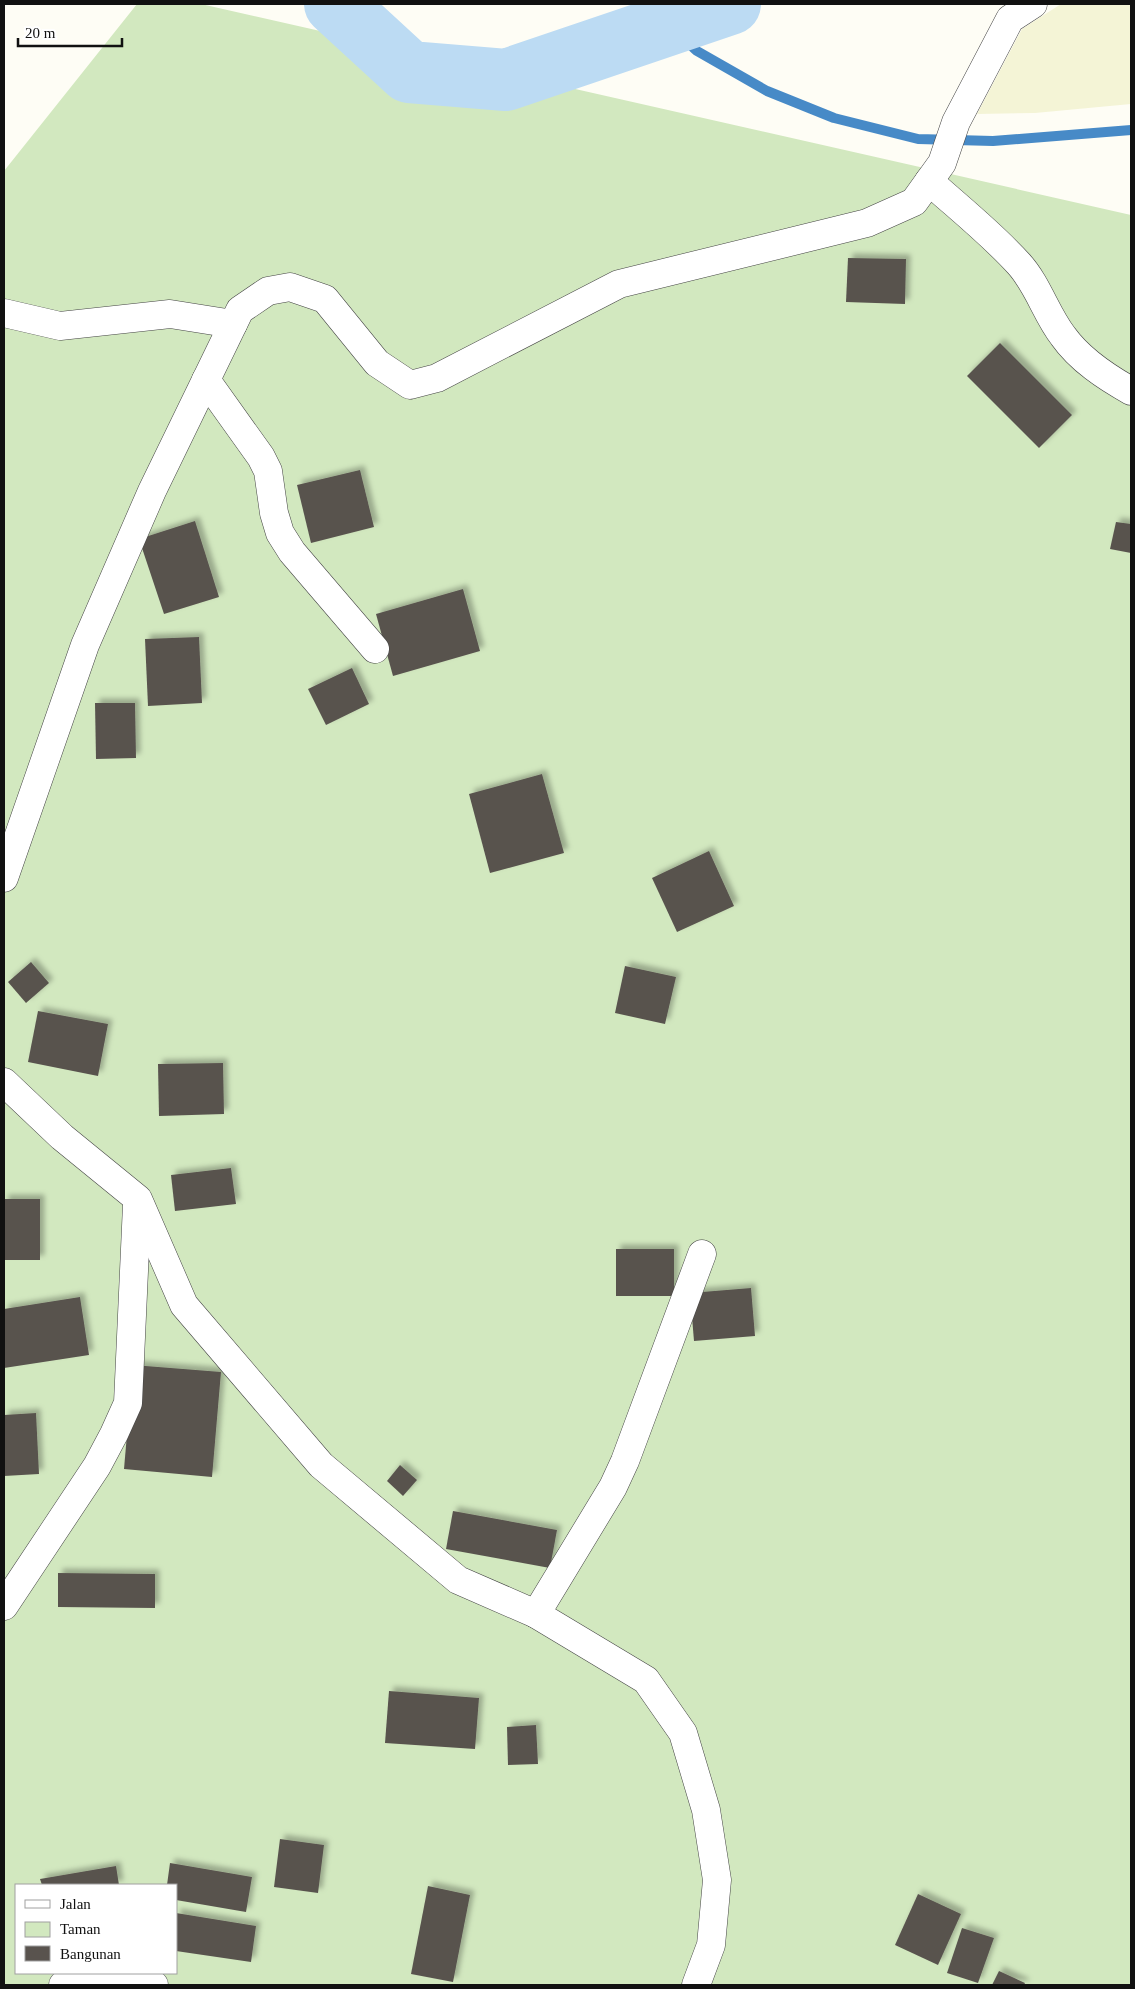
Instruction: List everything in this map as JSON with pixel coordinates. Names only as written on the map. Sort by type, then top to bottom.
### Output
[{"type":"street","points":[[4,878],[85,645],[152,491],[240,310],[268,291],[290,287],[326,299],[377,363],[410,385],[437,378],[619,284],[867,223],[914,202],[935,172],[956,122],[1010,19],[1033,4]]},
{"type":"street","points":[[935,172],[994,239],[1020,265],[1037,289],[1063,336],[1089,364],[1131,390]]},
{"type":"street","points":[[4,313],[60,326],[170,314],[234,324]]},
{"type":"street","points":[[206,380],[261,457],[268,471],[280,533],[292,552],[375,649]]},
{"type":"street","points":[[4,1082],[62,1137],[138,1199],[184,1305],[321,1465],[458,1580],[536,1614],[646,1680],[683,1733],[706,1810],[716,1880],[711,1945],[696,1985]]},
{"type":"street","points":[[4,1606],[97,1466],[128,1403],[138,1199]]},
{"type":"street","points":[[536,1614],[613,1487],[625,1461],[702,1254]]},
{"type":"street","points":[[63,1985],[154,1985]]},
{"type":"green space","points":[[137,4],[201,4],[1131,215],[1131,1985],[4,1985],[4,171]]},
{"type":"green space","points":[[1061,4],[1131,4],[1131,104],[1035,113],[977,114],[1022,29]]},
{"type":"building","points":[[848,258],[906,259],[905,304],[846,302]]},
{"type":"building","points":[[1000,343],[1072,415],[1039,448],[967,376]]},
{"type":"building","points":[[360,470],[374,527],[311,543],[297,485]]},
{"type":"building","points":[[195,521],[219,597],[164,614],[139,539]]},
{"type":"building","points":[[1116,522],[1131,524],[1131,553],[1110,549]]},
{"type":"building","points":[[463,589],[480,651],[393,676],[376,614]]},
{"type":"building","points":[[199,637],[202,703],[148,706],[145,639]]},
{"type":"building","points":[[352,668],[369,704],[326,725],[308,689]]},
{"type":"building","points":[[95,703],[135,703],[136,758],[96,759]]},
{"type":"building","points":[[542,774],[564,853],[490,873],[469,794]]},
{"type":"building","points":[[709,851],[734,906],[677,932],[652,878]]},
{"type":"building","points":[[31,962],[49,983],[26,1003],[8,982]]},
{"type":"building","points":[[625,966],[676,977],[665,1024],[615,1013]]},
{"type":"building","points":[[38,1011],[108,1024],[98,1076],[28,1062]]},
{"type":"building","points":[[223,1063],[224,1114],[159,1116],[158,1064]]},
{"type":"building","points":[[231,1168],[236,1204],[175,1211],[171,1175]]},
{"type":"building","points":[[4,1199],[40,1199],[40,1260],[4,1260]]},
{"type":"building","points":[[616,1249],[674,1249],[674,1296],[616,1296]]},
{"type":"building","points":[[751,1288],[755,1336],[694,1341],[690,1293]]},
{"type":"building","points":[[80,1297],[89,1355],[4,1368],[4,1309]]},
{"type":"building","points":[[133,1365],[221,1372],[212,1477],[124,1469]]},
{"type":"building","points":[[36,1413],[39,1474],[4,1476],[4,1415]]},
{"type":"building","points":[[400,1465],[417,1480],[403,1496],[387,1481]]},
{"type":"building","points":[[453,1511],[557,1530],[550,1568],[446,1549]]},
{"type":"building","points":[[58,1573],[155,1574],[155,1608],[58,1607]]},
{"type":"building","points":[[389,1691],[479,1698],[475,1749],[385,1743]]},
{"type":"building","points":[[536,1725],[538,1764],[508,1765],[507,1727]]},
{"type":"building","points":[[280,1839],[324,1845],[318,1893],[274,1887]]},
{"type":"building","points":[[170,1863],[252,1877],[246,1912],[178,1900],[178,1884],[167,1884]]},
{"type":"building","points":[[116,1866],[119,1884],[42,1884],[40,1879]]},
{"type":"building","points":[[428,1886],[470,1895],[453,1982],[411,1974]]},
{"type":"building","points":[[918,1894],[961,1914],[938,1965],[895,1945]]},
{"type":"building","points":[[178,1913],[256,1926],[251,1962],[178,1951]]},
{"type":"building","points":[[962,1928],[994,1938],[978,1983],[947,1973]]},
{"type":"building","points":[[999,1971],[1025,1983],[1024,1985],[992,1985]]},
{"type":"waterway","points":[[335,4],[409,72],[506,80],[730,4]]},
{"type":"waterway","points":[[669,25],[697,51],[767,91],[834,118],[918,139],[993,141],[1131,130]]}]
